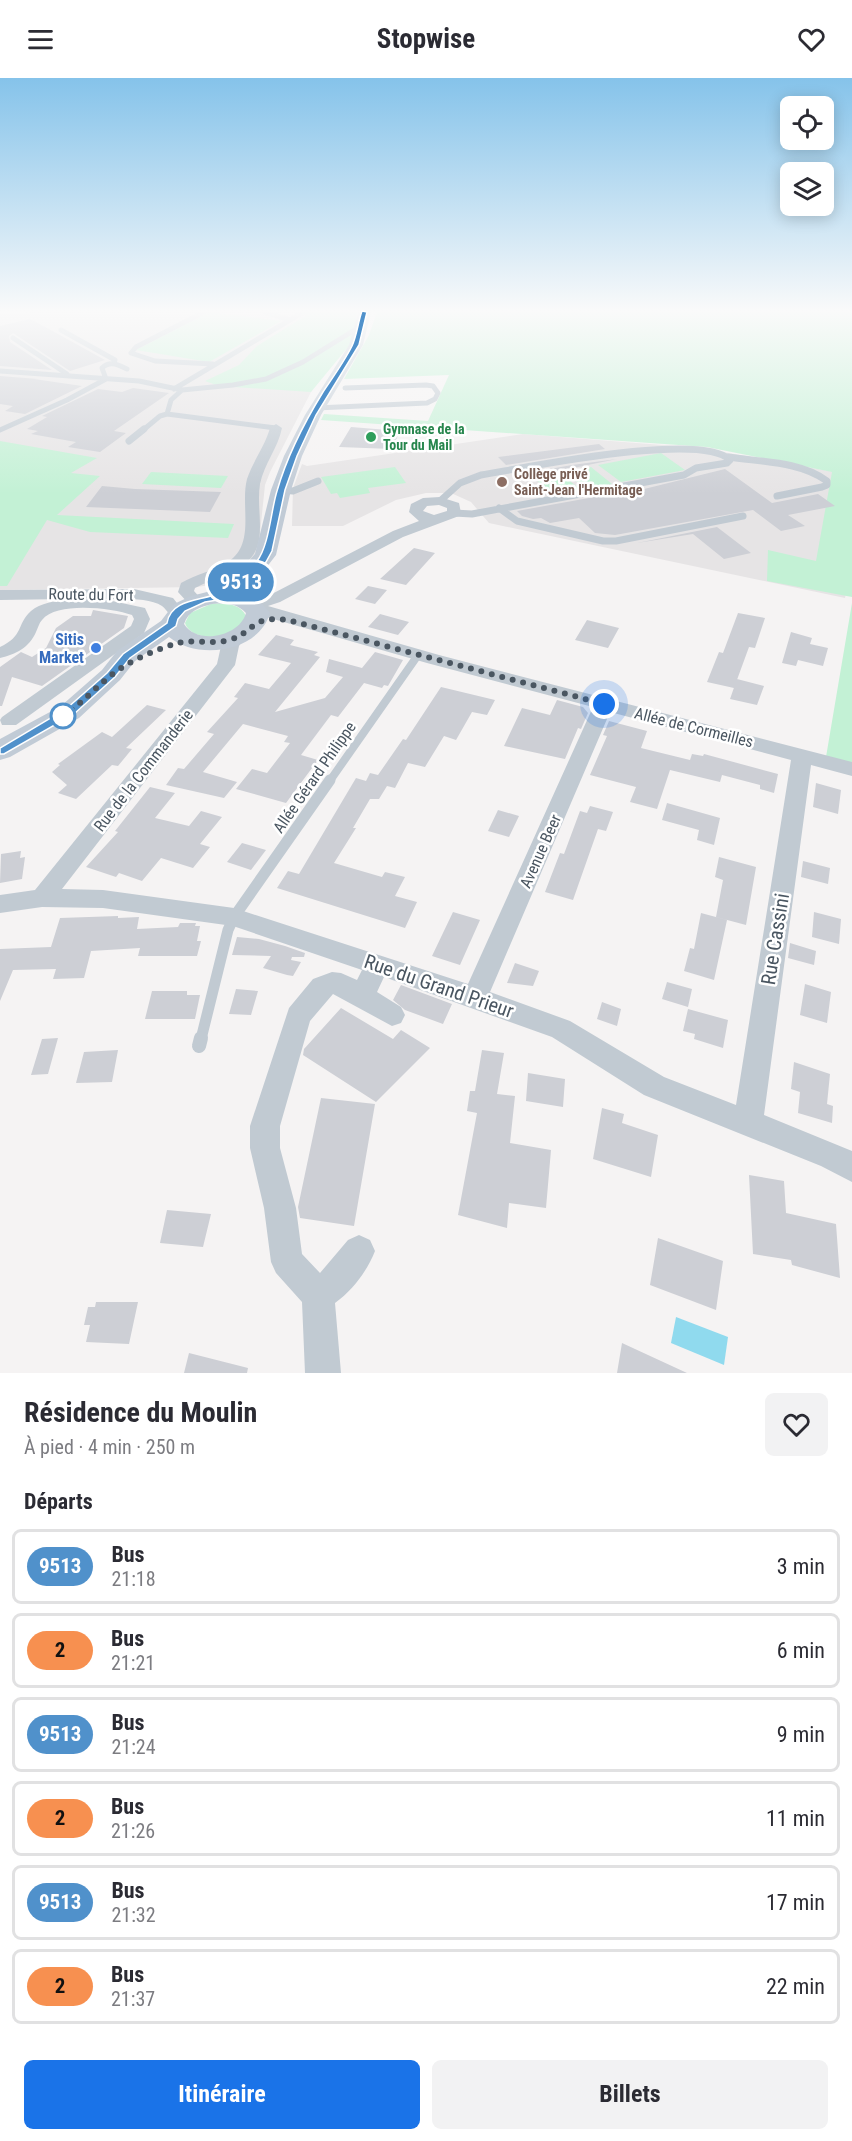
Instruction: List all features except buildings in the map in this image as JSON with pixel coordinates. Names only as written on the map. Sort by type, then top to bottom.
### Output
[{"type":"street","points":[[12,724],[70,712],[111,675],[148,654],[183,620],[248,576],[264,559],[281,491],[293,456],[316,408],[339,372]]},
{"type":"street","points":[[183,620],[187,586],[234,564],[244,557],[249,549],[252,541],[253,484],[256,471],[274,439],[276,428]]},
{"type":"street","points":[[258,608],[254,585],[275,565],[282,547],[281,491]]},
{"type":"street","points":[[183,620],[207,643],[235,638],[258,608],[417,521],[436,519],[454,513],[454,506],[440,501],[419,504],[415,510],[417,521]]},
{"type":"street","name":"Route du Fort","points":[[0,594],[134,594],[166,602],[183,620]]},
{"type":"street","points":[[220,597],[237,598],[258,608]]},
{"type":"street","points":[[0,653],[23,641],[36,616],[44,610],[64,604],[83,603],[131,609],[139,612],[142,619],[138,629],[12,724],[0,751]]},
{"type":"street","name":"Allée de Cormeilles","points":[[258,608],[271,620],[292,621],[852,768]]},
{"type":"street","name":"Rue de la Commanderie","points":[[42,898],[226,665],[230,646],[235,638]]},
{"type":"street","name":"Avenue Beer","points":[[475,997],[604,704]]},
{"type":"street","name":"Rue Cassini","points":[[748,1123],[802,756]]},
{"type":"street","name":"Rue du Grand Prieur","points":[[0,904],[42,898],[103,899],[234,917],[475,997],[561,1029],[654,1086],[852,1167]]},
{"type":"street","points":[[362,997],[377,964]]},
{"type":"street","points":[[323,1373],[318,1295],[287,1262],[280,1208],[265,1148],[265,1126],[298,1016],[322,987],[332,983],[341,984],[392,1015]]},
{"type":"street","points":[[318,1295],[336,1282],[359,1251]]},
{"type":"lane","points":[[32,372],[139,381],[182,390],[233,386],[266,379],[280,372]]},
{"type":"lane","points":[[104,372],[106,379]]},
{"type":"lane","points":[[174,389],[200,372]]},
{"type":"lane","points":[[0,430],[52,406],[70,401],[106,379]]},
{"type":"lane","points":[[316,408],[427,403],[432,401],[438,393],[433,386],[426,385],[345,388]]},
{"type":"lane","points":[[167,414],[171,400],[182,390]]},
{"type":"lane","points":[[129,441],[160,416],[167,414],[276,428]]},
{"type":"lane","points":[[440,501],[460,483],[481,475],[657,448],[708,451],[729,457],[810,471],[818,473],[827,480],[827,485],[822,487],[777,496]]},
{"type":"lane","points":[[454,513],[472,514],[684,475],[696,468],[727,463],[730,460],[729,457]]},
{"type":"lane","points":[[281,491],[293,491],[318,482]]},
{"type":"lane","points":[[499,508],[517,521],[603,541],[616,541],[743,516]]},
{"type":"lane","name":"Allée Gérard Philippe","points":[[199,1046],[228,930],[234,917],[418,655]]},
{"type":"shaded area","points":[[0,372],[321,372],[265,485],[258,552],[247,567],[229,582],[197,587],[0,590]]},
{"type":"shaded area","points":[[523,434],[700,448],[852,475],[852,564],[845,598],[489,523],[471,502],[451,493],[426,493],[396,500],[343,526],[292,526],[293,488],[302,464],[307,466]]},
{"type":"green space","points":[[223,372],[327,372],[311,392],[219,386],[205,381]]},
{"type":"green space","points":[[348,372],[852,372],[852,597],[767,581],[768,550],[816,561],[832,472],[707,447],[321,420],[324,414],[428,421],[449,375],[344,379]]},
{"type":"green space","points":[[0,441],[97,458],[71,473],[100,476],[57,515],[234,524],[228,538],[90,532],[47,520],[7,586],[0,586]]},
{"type":"green space","points":[[661,453],[685,470],[621,482],[598,465]]},
{"type":"green space","points":[[395,467],[406,483],[368,488],[370,493],[340,498],[337,493],[331,494],[321,477]]},
{"type":"green space","points":[[591,467],[612,484],[586,489],[565,472]]},
{"type":"green space","points":[[151,472],[228,476],[221,488],[142,484]]},
{"type":"green space","points":[[560,473],[581,490],[554,495],[534,478]]},
{"type":"green space","points":[[852,603],[852,763],[826,757]]},
{"type":"green space","points":[[211,604],[236,606],[246,616],[232,633],[217,637],[201,636],[188,629],[185,623],[190,613]]},
{"type":"water","points":[[676,1317],[728,1337],[724,1365],[671,1343]]},
{"type":"bus line","name":"9513","points":[[0,751],[70,712],[111,675],[126,656],[172,624],[173,618],[182,609],[203,599],[220,597],[262,562],[266,555],[281,490],[293,456],[313,415],[339,372]]},
{"type":"place","name":"Gymnase de la Tour du Mail","points":[[371,437]]},
{"type":"place","name":"Collège privé Saint-Jean l'Hermitage","points":[[502,482]]},
{"type":"place","name":"Sitis Market","points":[[96,648]]},
{"type":"route","points":[[63,716],[111,675],[148,654],[190,640],[207,643],[226,641],[244,634],[262,621],[278,619],[604,704]]}]
